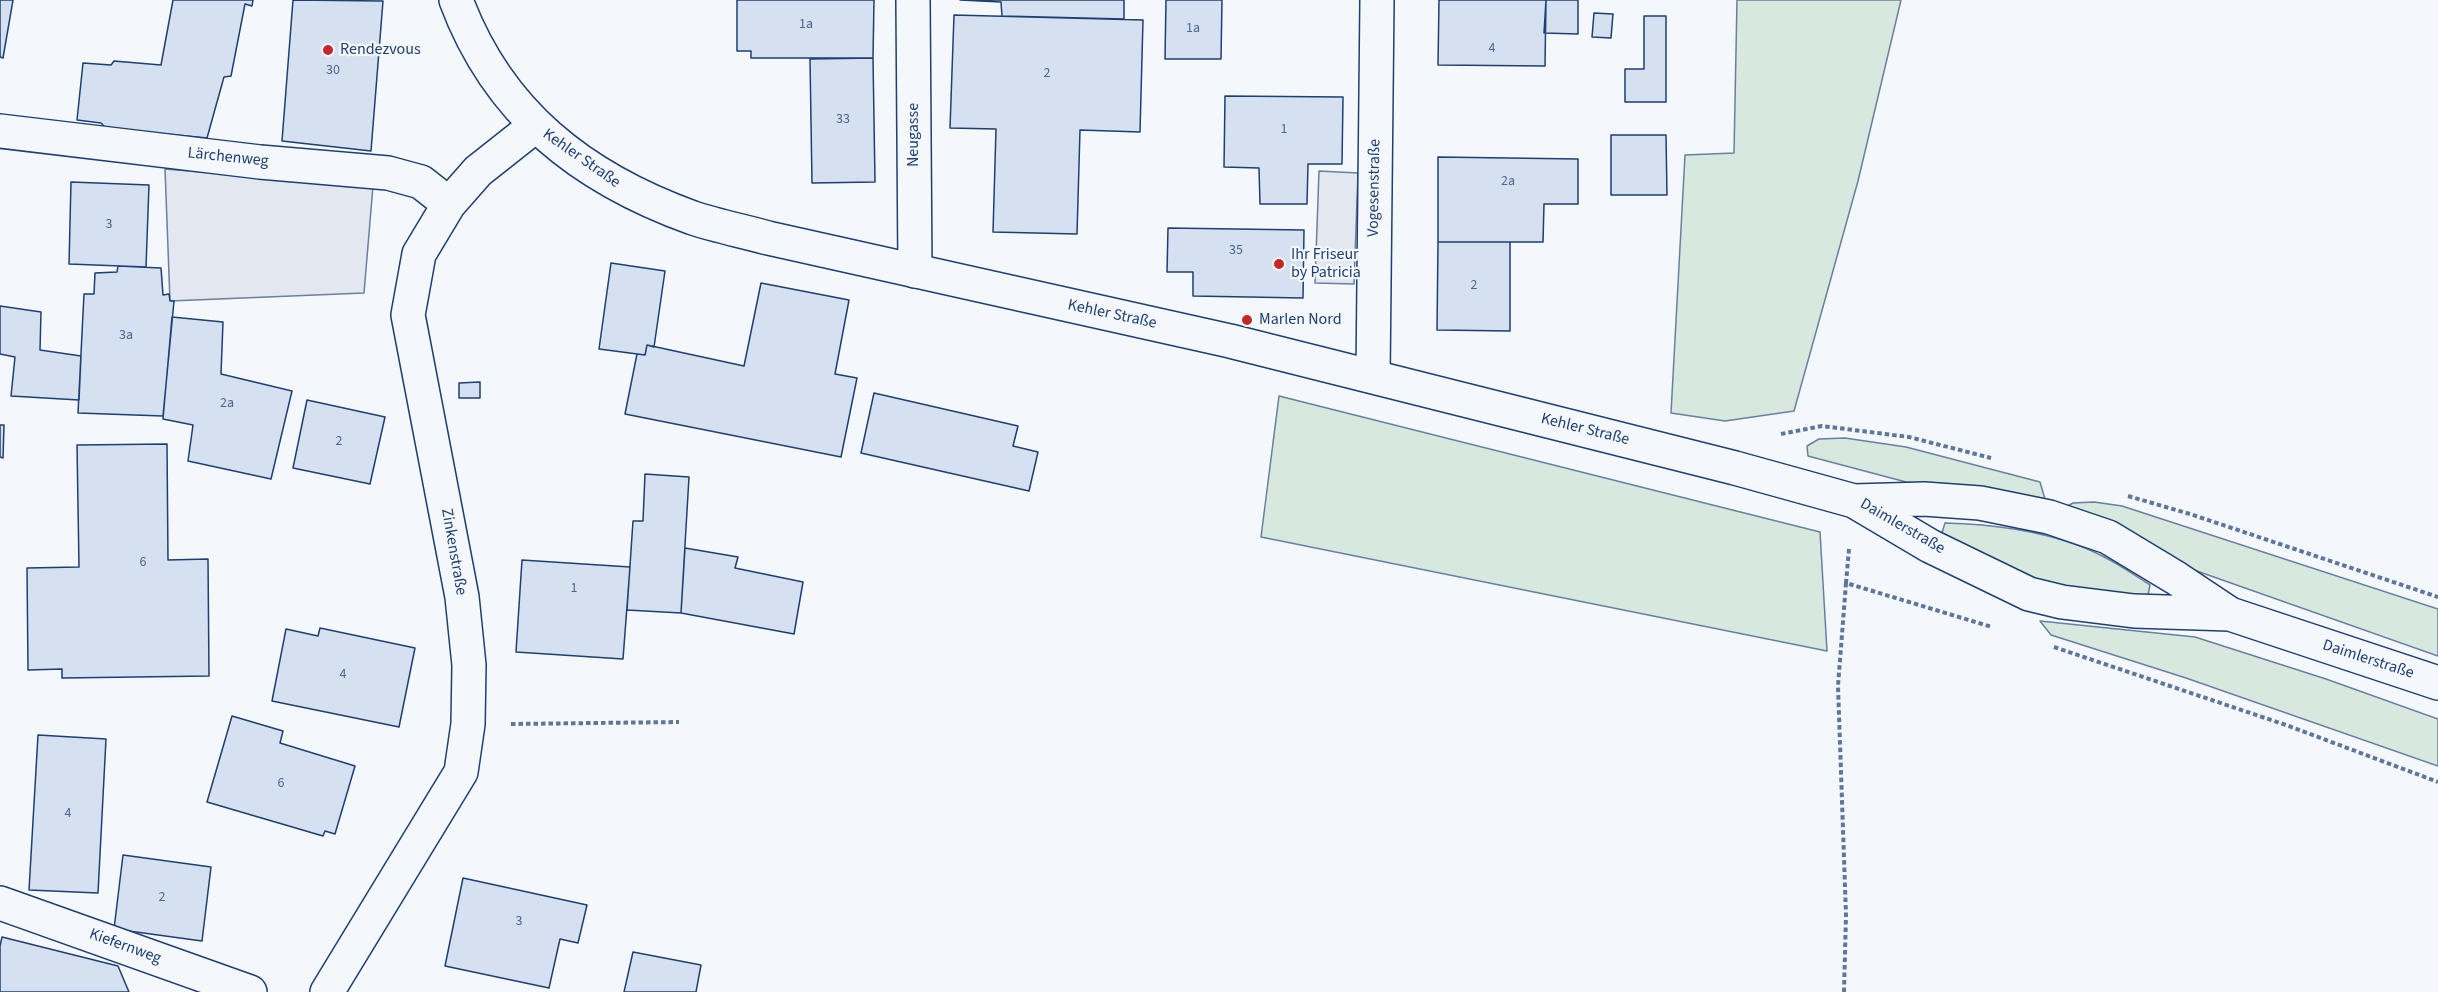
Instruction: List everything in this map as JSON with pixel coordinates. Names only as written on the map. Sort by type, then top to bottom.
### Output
[{"type":"main road","name":"Kehler Straße","points":[[456,0],[479,53],[535,126],[584,165],[628,191],[694,218],[768,238],[1218,338],[1735,468],[1854,501]]},
{"type":"main road","name":"Neugasse","points":[[913,0],[915,271]]},
{"type":"main road","name":"Vogesenstraße","points":[[1373,376],[1377,0]]},
{"type":"main road","name":"Zinkenstraße","points":[[327,992],[460,772],[468,724],[469,665],[462,597],[408,315],[418,254],[449,204],[478,171],[535,126]]},
{"type":"main road","name":"Lärchenweg","points":[[0,131],[260,162],[388,173],[421,182],[449,204]]},
{"type":"main road","name":"Daimlerstraße","points":[[1854,501],[1924,499],[1980,503],[2049,517],[2108,537],[2230,614],[2438,683]]},
{"type":"main road","name":"Daimlerstraße","points":[[1854,501],[1930,546],[2029,594],[2062,602],[2133,611],[2230,614]]},
{"type":"main road","name":"Kiefernweg","points":[[0,903],[250,992]]},
{"type":"path","points":[[1735,468],[1747,441],[1822,426],[1909,436],[1996,459]]},
{"type":"path","points":[[2126,495],[2190,514],[2438,597]]},
{"type":"path","points":[[1844,992],[1846,915],[1838,686],[1854,501]]},
{"type":"path","points":[[1846,583],[1995,628]]},
{"type":"path","points":[[2051,646],[2286,725],[2438,782]]},
{"type":"path","points":[[468,724],[679,722]]},
{"type":"shaded area","points":[[1737,0],[1901,0],[1858,181],[1794,411],[1725,421],[1671,413],[1685,155],[1734,153]]},
{"type":"shaded area","points":[[165,169],[373,186],[364,293],[170,301]]},
{"type":"shaded area","points":[[1319,171],[1358,173],[1354,284],[1315,283]]},
{"type":"shaded area","points":[[1279,396],[1820,532],[1827,651],[1261,537]]},
{"type":"shaded area","points":[[1845,438],[1906,447],[2040,482],[2045,499],[1906,482],[1808,456],[1807,446],[1819,439]]},
{"type":"shaded area","points":[[2094,502],[2122,506],[2438,609],[2438,656],[2194,570],[2120,527],[2064,508],[2073,503]]},
{"type":"shaded area","points":[[1945,523],[2012,529],[2045,535],[2077,545],[2124,568],[2150,585],[2147,600],[2054,590],[1941,536]]},
{"type":"shaded area","points":[[2040,621],[2195,637],[2326,679],[2438,719],[2438,766],[2186,678],[2051,635]]},
{"type":"building","points":[[0,0],[13,0],[3,58],[0,57]]},
{"type":"building","points":[[173,0],[253,0],[252,6],[245,4],[231,76],[224,77],[207,138],[106,128],[101,123],[77,120],[83,63],[111,65],[114,61],[161,65]]},
{"type":"building","points":[[293,0],[383,1],[371,151],[282,141]]},
{"type":"building","points":[[737,0],[874,0],[873,58],[751,58],[751,51],[737,51]]},
{"type":"building","points":[[960,0],[1124,0],[1124,19],[1002,16],[1001,2]]},
{"type":"building","points":[[1166,0],[1222,0],[1221,59],[1165,59]]},
{"type":"building","points":[[1439,0],[1546,0],[1545,66],[1438,65]]},
{"type":"building","points":[[1546,0],[1578,0],[1578,34],[1544,33]]},
{"type":"building","points":[[1594,13],[1613,14],[1611,38],[1592,37]]},
{"type":"building","points":[[954,15],[1143,20],[1140,132],[1080,130],[1077,234],[993,232],[996,129],[950,128]]},
{"type":"building","points":[[1644,16],[1666,16],[1666,102],[1625,102],[1625,69],[1644,69]]},
{"type":"building","points":[[873,58],[875,182],[812,183],[810,59]]},
{"type":"building","points":[[1225,96],[1343,97],[1342,164],[1308,164],[1307,204],[1260,204],[1259,168],[1224,167]]},
{"type":"building","points":[[1611,135],[1666,135],[1667,195],[1611,195]]},
{"type":"building","points":[[1438,157],[1578,159],[1578,204],[1544,204],[1543,242],[1438,242]]},
{"type":"building","points":[[71,182],[149,185],[146,267],[69,264]]},
{"type":"building","points":[[1168,228],[1304,230],[1303,298],[1193,296],[1193,272],[1167,272]]},
{"type":"building","points":[[1438,242],[1510,242],[1510,331],[1437,330]]},
{"type":"building","points":[[611,263],[665,271],[654,347],[647,345],[645,355],[599,349]]},
{"type":"building","points":[[118,266],[161,268],[163,295],[169,294],[170,301],[174,301],[163,416],[78,413],[84,294],[94,294],[95,273],[117,272]]},
{"type":"building","points":[[761,283],[849,300],[835,374],[857,378],[841,457],[625,414],[637,354],[645,355],[647,345],[744,366]]},
{"type":"building","points":[[0,306],[41,312],[40,350],[81,356],[79,400],[11,396],[15,357],[0,354]]},
{"type":"building","points":[[172,317],[223,322],[221,374],[292,391],[271,479],[188,461],[193,425],[163,419]]},
{"type":"building","points":[[480,382],[480,398],[459,398],[459,383]]},
{"type":"building","points":[[874,393],[1018,426],[1013,446],[1038,452],[1029,491],[861,453]]},
{"type":"building","points":[[307,400],[385,417],[370,484],[293,468]]},
{"type":"building","points":[[0,425],[4,425],[3,458],[0,457]]},
{"type":"building","points":[[167,444],[168,560],[208,559],[209,676],[62,678],[62,669],[28,670],[27,568],[79,567],[77,445]]},
{"type":"building","points":[[645,474],[689,477],[681,613],[627,610],[633,521],[643,521]]},
{"type":"building","points":[[685,548],[738,557],[735,568],[803,582],[794,634],[681,613]]},
{"type":"building","points":[[522,560],[630,567],[623,659],[516,652]]},
{"type":"building","points":[[320,628],[415,648],[399,727],[272,701],[286,629],[318,636]]},
{"type":"building","points":[[232,716],[283,731],[280,743],[355,766],[335,834],[325,831],[323,836],[207,802]]},
{"type":"building","points":[[38,735],[106,739],[98,893],[29,890]]},
{"type":"building","points":[[123,855],[211,867],[202,941],[114,929]]},
{"type":"building","points":[[463,878],[587,905],[578,943],[560,939],[549,988],[445,966]]},
{"type":"building","points":[[2,937],[118,966],[129,992],[0,992]]},
{"type":"building","points":[[633,952],[701,965],[696,992],[624,992]]},
{"type":"place","name":"Rendezvous","points":[[328,50]]},
{"type":"place","name":"Ihr Friseur by Patricia","points":[[1279,264]]},
{"type":"place","name":"Marlen Nord","points":[[1247,320]]}]
